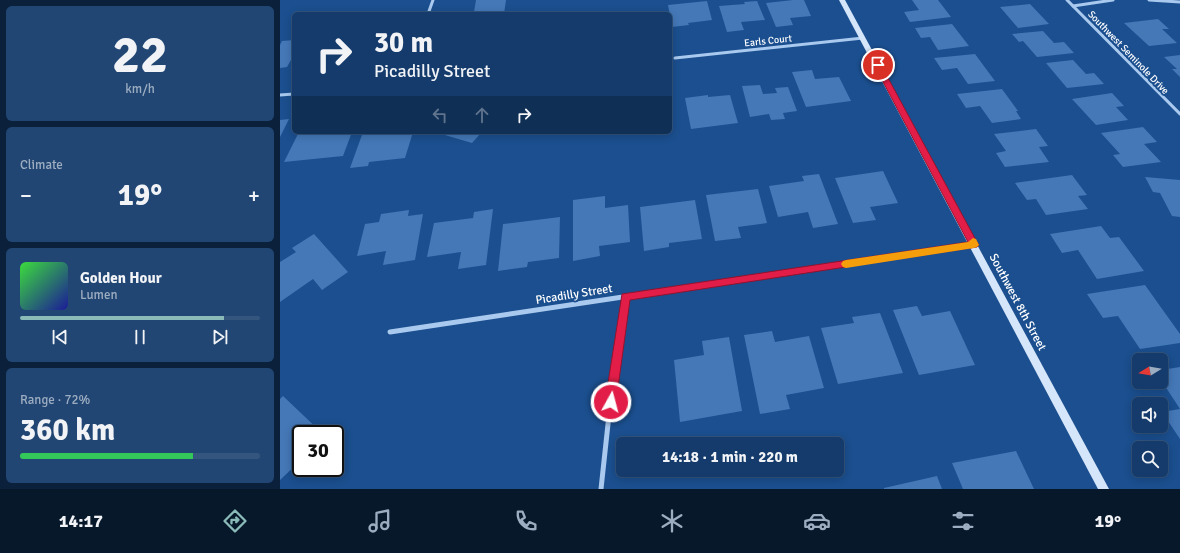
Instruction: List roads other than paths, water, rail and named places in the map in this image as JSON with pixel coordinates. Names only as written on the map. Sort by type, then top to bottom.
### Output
[{"type":"street","points":[[429,12],[433,0]]},
{"type":"street","name":"Southwest 8th Street","points":[[842,0],[1104,489]]},
{"type":"street","name":"Southwest Seminole Drive","points":[[1067,0],[1180,114]]},
{"type":"street","points":[[1073,6],[1113,0]]},
{"type":"street","points":[[1149,0],[1180,2]]},
{"type":"street","name":"Earls Court","points":[[675,58],[863,38]]},
{"type":"street","points":[[280,95],[292,94]]},
{"type":"street","name":"Picadilly Street","points":[[390,332],[974,245]]},
{"type":"street","points":[[601,489],[612,387],[625,297]]}]
